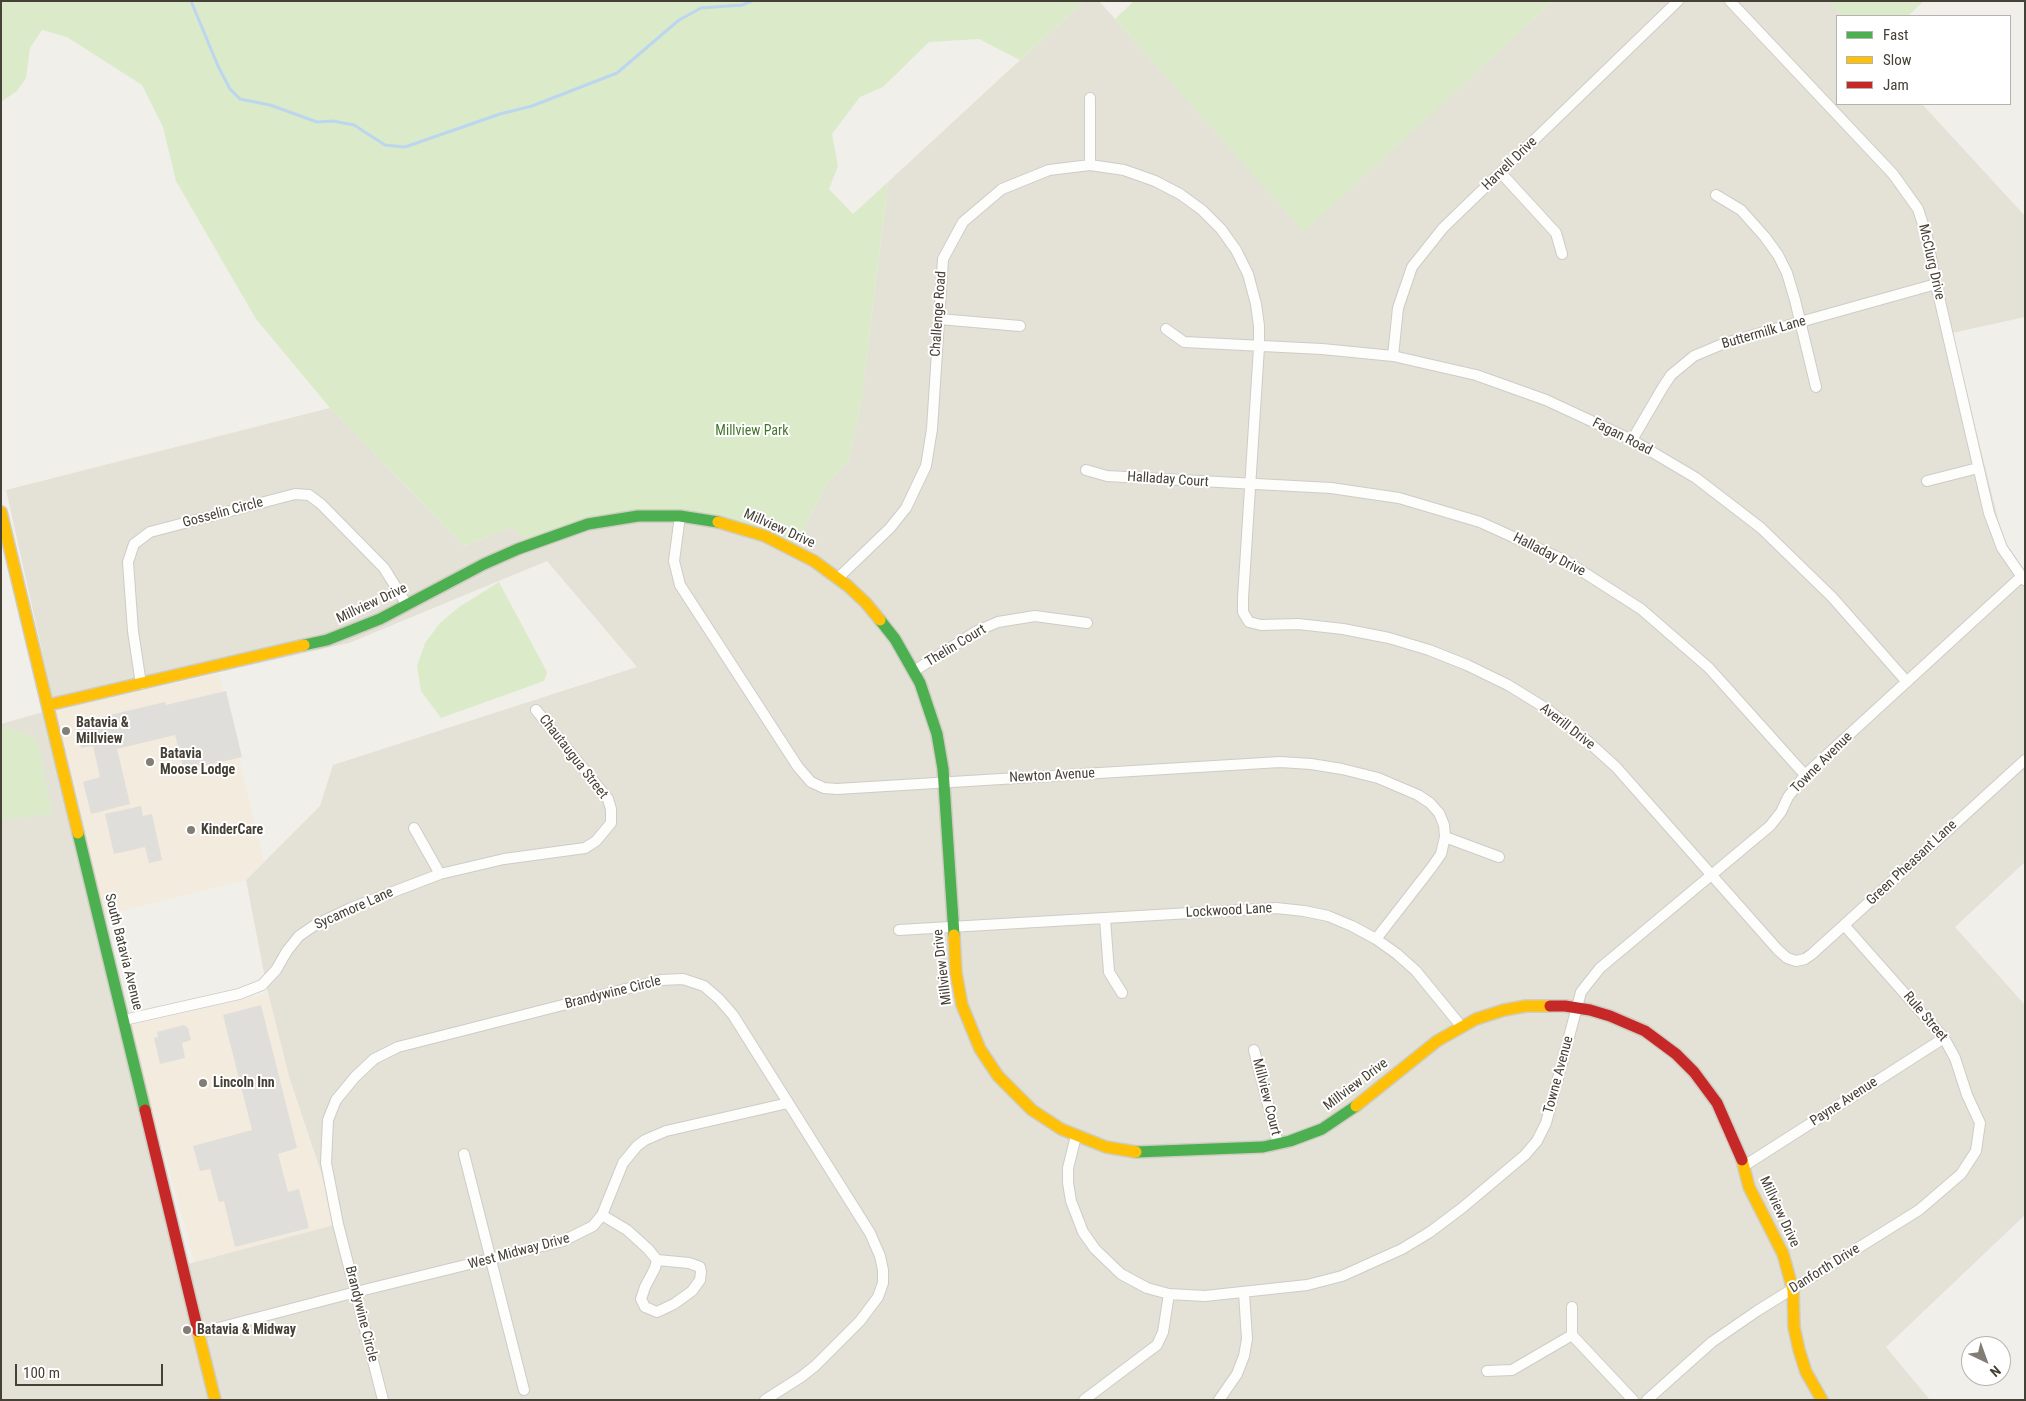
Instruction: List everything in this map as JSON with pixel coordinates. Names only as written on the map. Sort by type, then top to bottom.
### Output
[{"type":"street","name":"Harvell Drive","points":[[1393,356],[1398,308],[1412,267],[1443,228],[1678,1]]},
{"type":"street","name":"McClurg Drive","points":[[1730,1],[1901,184],[1918,210],[1924,223],[1936,284],[1989,513],[2002,548],[2023,579]]},
{"type":"street","points":[[1090,98],[1090,165]]},
{"type":"street","name":"Challenge Road","points":[[838,578],[890,528],[906,508],[926,466],[932,430],[943,259],[963,222],[1002,189],[1049,170],[1090,165],[1124,170],[1155,181],[1180,194],[1202,210],[1221,229],[1236,250],[1248,274],[1256,304],[1259,347],[1243,612],[1249,622],[1261,625]]},
{"type":"street","points":[[1501,173],[1556,233],[1562,254]]},
{"type":"street","points":[[1716,195],[1741,210],[1778,255],[1787,273],[1816,387]]},
{"type":"street","name":"Buttermilk Lane","points":[[1632,440],[1671,375],[1694,356],[1725,343],[1936,284]]},
{"type":"street","points":[[939,319],[1020,326]]},
{"type":"street","name":"Fagan Road","points":[[1166,329],[1184,342],[1393,356],[1476,375],[1546,400],[1632,440],[1696,478],[1761,528],[1832,597],[1907,682]]},
{"type":"street","points":[[1927,481],[1978,468]]},
{"type":"street","name":"Halladay Court","points":[[1086,470],[1107,476],[1251,485]]},
{"type":"street","name":"Halladay Drive","points":[[1251,485],[1331,488],[1399,498],[1480,522],[1566,561],[1641,609],[1709,668],[1805,775]]},
{"type":"street","name":"Gosselin Circle","points":[[141,684],[133,630],[128,562],[134,544],[150,532],[295,494],[308,495],[321,504],[384,568],[407,605]]},
{"type":"street","name":"South Batavia Avenue","points":[[1,512],[216,1400]]},
{"type":"street","name":"Millview Drive","points":[[48,705],[327,640],[380,619],[484,564],[569,530],[613,519],[638,516],[680,516],[729,524],[765,536],[814,561],[838,578],[866,603],[882,622],[914,672],[926,699],[937,734],[944,782],[956,973],[962,1005],[980,1049],[998,1076],[1020,1099],[1046,1120],[1076,1136],[1106,1147],[1141,1153],[1236,1149],[1278,1144],[1322,1129],[1343,1116],[1437,1041],[1462,1026],[1504,1010],[1526,1006],[1577,1007],[1628,1023],[1645,1031],[1676,1054],[1694,1072],[1717,1103],[1744,1166],[1752,1194],[1783,1254],[1792,1290],[1794,1327],[1799,1350],[1806,1372],[1822,1400]]},
{"type":"street","name":"Newton Avenue","points":[[680,516],[674,561],[680,585],[804,776],[811,782],[824,788],[837,789],[1280,762],[1311,764],[1378,778],[1418,794],[1439,813],[1444,824],[1445,837]]},
{"type":"street","name":"Towne Avenue","points":[[1076,1136],[1068,1168],[1068,1183],[1070,1201],[1083,1232],[1095,1249],[1121,1274],[1147,1288],[1170,1294],[1205,1296],[1307,1285],[1342,1276],[1402,1249],[1430,1232],[1462,1208],[1525,1155],[1537,1140],[1546,1123],[1581,992],[1600,968],[1770,826],[1781,812],[1788,797],[1805,775],[2023,579]]},
{"type":"street","name":"Thelin Court","points":[[914,672],[977,631],[998,622],[1035,616],[1087,623]]},
{"type":"street","name":"Averill Drive","points":[[1261,625],[1298,624],[1344,629],[1389,638],[1430,650],[1508,685],[1547,709],[1616,767],[1778,950],[1787,958],[1796,961]]},
{"type":"street","name":"Chautaugua Street","points":[[536,710],[608,799],[611,809],[610,823],[605,832]]},
{"type":"street","name":"Green Pheasant Lane","points":[[1796,961],[1805,959],[1812,954],[1844,926],[2025,760]]},
{"type":"street","points":[[414,828],[440,874]]},
{"type":"street","name":"Sycamore Lane","points":[[124,1020],[239,994],[262,985],[276,970],[287,951],[299,936],[315,925],[351,908],[440,874],[504,859],[584,848],[596,841],[605,832]]},
{"type":"street","points":[[1376,939],[1441,854],[1445,837],[1499,857]]},
{"type":"street","name":"Lockwood Lane","points":[[899,930],[1276,908],[1304,911],[1328,916],[1352,926],[1376,939],[1397,954],[1416,971],[1462,1026]]},
{"type":"street","points":[[1106,918],[1109,972],[1122,993]]},
{"type":"street","name":"Rule Street","points":[[1844,926],[1944,1038],[1955,1058],[1967,1095],[1980,1123]]},
{"type":"street","name":"Brandywine Circle","points":[[382,1400],[338,1224],[326,1163],[328,1120],[336,1100],[354,1077],[374,1059],[398,1047],[662,980],[683,978],[704,986],[733,1015],[870,1233],[880,1256],[883,1270],[878,1296],[870,1308],[832,1350],[801,1377],[765,1400]]},
{"type":"street","name":"Payne Avenue","points":[[1744,1166],[1944,1038]]},
{"type":"street","name":"Millview Court","points":[[1254,1050],[1278,1144]]},
{"type":"street","name":"West Midway Drive","points":[[199,1333],[563,1241],[594,1226],[602,1215],[623,1163],[637,1146],[645,1140],[666,1131],[788,1104]]},
{"type":"street","name":"Danforth Drive","points":[[1647,1400],[1712,1342],[1757,1311],[1919,1210],[1961,1174],[1976,1151],[1980,1123]]},
{"type":"street","points":[[464,1154],[524,1390]]},
{"type":"street","points":[[602,1215],[627,1230],[657,1260],[689,1262],[700,1267],[700,1280],[692,1290],[669,1307],[657,1312],[645,1308],[641,1299],[657,1260]]},
{"type":"street","points":[[1219,1400],[1237,1374],[1244,1356],[1247,1339],[1244,1293]]},
{"type":"street","points":[[1084,1400],[1157,1345],[1163,1332],[1170,1294]]},
{"type":"street","points":[[1572,1307],[1572,1335],[1633,1400]]},
{"type":"street","points":[[1487,1371],[1512,1370],[1572,1335]]},
{"type":"shaded area","points":[[1084,1],[1099,1],[1304,231],[1553,1],[1829,1],[1841,15],[1836,15],[1836,105],[1923,105],[2025,216],[2025,317],[1952,333],[2005,547],[2025,576],[2025,862],[1955,927],[2025,1005],[2025,1215],[1886,1347],[1930,1400],[1,1400],[1,724],[43,712],[177,1267],[338,1223],[289,1077],[268,993],[246,880],[320,806],[333,765],[637,667],[547,561],[349,643],[55,709],[6,490],[330,408],[464,546],[512,527],[676,510],[795,546],[826,485],[848,462],[861,404],[888,182]]},
{"type":"shaded area","points":[[219,674],[264,862],[246,880],[102,916],[55,709]]},
{"type":"shaded area","points":[[226,691],[242,757],[184,771],[175,735],[117,749],[130,804],[91,814],[83,782],[100,777],[93,746],[81,748],[76,723],[165,702],[166,705]]},
{"type":"shaded area","points":[[141,806],[143,816],[152,814],[162,860],[149,863],[145,847],[114,854],[105,814]]},
{"type":"shaded area","points":[[268,993],[289,1077],[338,1224],[195,1262],[129,1026]]},
{"type":"shaded area","points":[[261,1005],[297,1148],[278,1154],[288,1192],[299,1189],[309,1228],[235,1247],[224,1201],[219,1202],[210,1169],[200,1171],[193,1146],[252,1130],[223,1015]]},
{"type":"shaded area","points":[[184,1025],[188,1028],[191,1040],[182,1043],[185,1058],[160,1064],[154,1038],[158,1037],[157,1032]]},
{"type":"green space","name":"Millview Park","points":[[1,1],[1084,1],[1020,60],[979,39],[929,42],[883,87],[860,97],[832,134],[838,166],[829,189],[853,214],[888,182],[861,404],[848,462],[826,485],[795,546],[676,510],[527,540],[512,527],[464,546],[330,408],[256,319],[176,181],[163,127],[142,85],[67,37],[42,30],[30,48],[26,78],[17,91],[1,102]]},
{"type":"green space","points":[[1134,1],[1553,1],[1304,232],[1115,19]]},
{"type":"green space","points":[[1829,1],[1924,1],[1909,15],[1841,15]]},
{"type":"green space","points":[[499,582],[547,672],[544,681],[441,718],[421,691],[417,666],[425,643],[440,623],[459,607]]},
{"type":"green space","points":[[7,727],[37,739],[52,814],[1,820],[1,728]]},
{"type":"waterway","points":[[191,1],[218,66],[230,89],[240,99],[270,105],[317,122],[333,121],[354,125],[385,145],[405,147],[500,114],[532,106],[617,73],[679,20],[701,8],[742,5],[752,1]]},
{"type":"traffic: fast","points":[[304,645],[327,640],[380,619],[484,564],[518,549],[588,524],[638,516],[680,516],[718,522]]},
{"type":"traffic: fast","points":[[880,620],[895,639],[920,683],[937,734],[943,769],[954,935]]},
{"type":"traffic: fast","points":[[78,833],[145,1110]]},
{"type":"traffic: fast","points":[[1136,1152],[1263,1147],[1290,1141],[1322,1129],[1356,1106]]},
{"type":"traffic: slow","points":[[1,512],[78,833]]},
{"type":"traffic: slow","points":[[718,522],[765,536],[814,561],[848,586],[880,620]]},
{"type":"traffic: slow","points":[[48,705],[304,645]]},
{"type":"traffic: slow","points":[[954,935],[956,973],[962,1005],[980,1049],[998,1076],[1032,1110],[1061,1129],[1106,1147],[1136,1152]]},
{"type":"traffic: slow","points":[[1356,1106],[1437,1041],[1476,1019],[1504,1010],[1526,1006],[1550,1006]]},
{"type":"traffic: slow","points":[[1742,1160],[1749,1187],[1783,1254],[1793,1290],[1794,1327],[1799,1350],[1806,1372],[1822,1400]]},
{"type":"traffic: slow","points":[[198,1331],[215,1400]]},
{"type":"traffic: jam","points":[[1550,1006],[1590,1010],[1610,1016],[1645,1031],[1676,1054],[1694,1072],[1717,1103],[1742,1160]]},
{"type":"traffic: jam","points":[[145,1110],[198,1331]]},
{"type":"place","name":"Batavia & Millview","points":[[66,731]]},
{"type":"place","name":"Batavia Moose Lodge","points":[[150,762]]},
{"type":"place","name":"KinderCare","points":[[191,830]]},
{"type":"place","name":"Lincoln Inn","points":[[203,1083]]},
{"type":"place","name":"Batavia & Midway","points":[[187,1330]]}]
